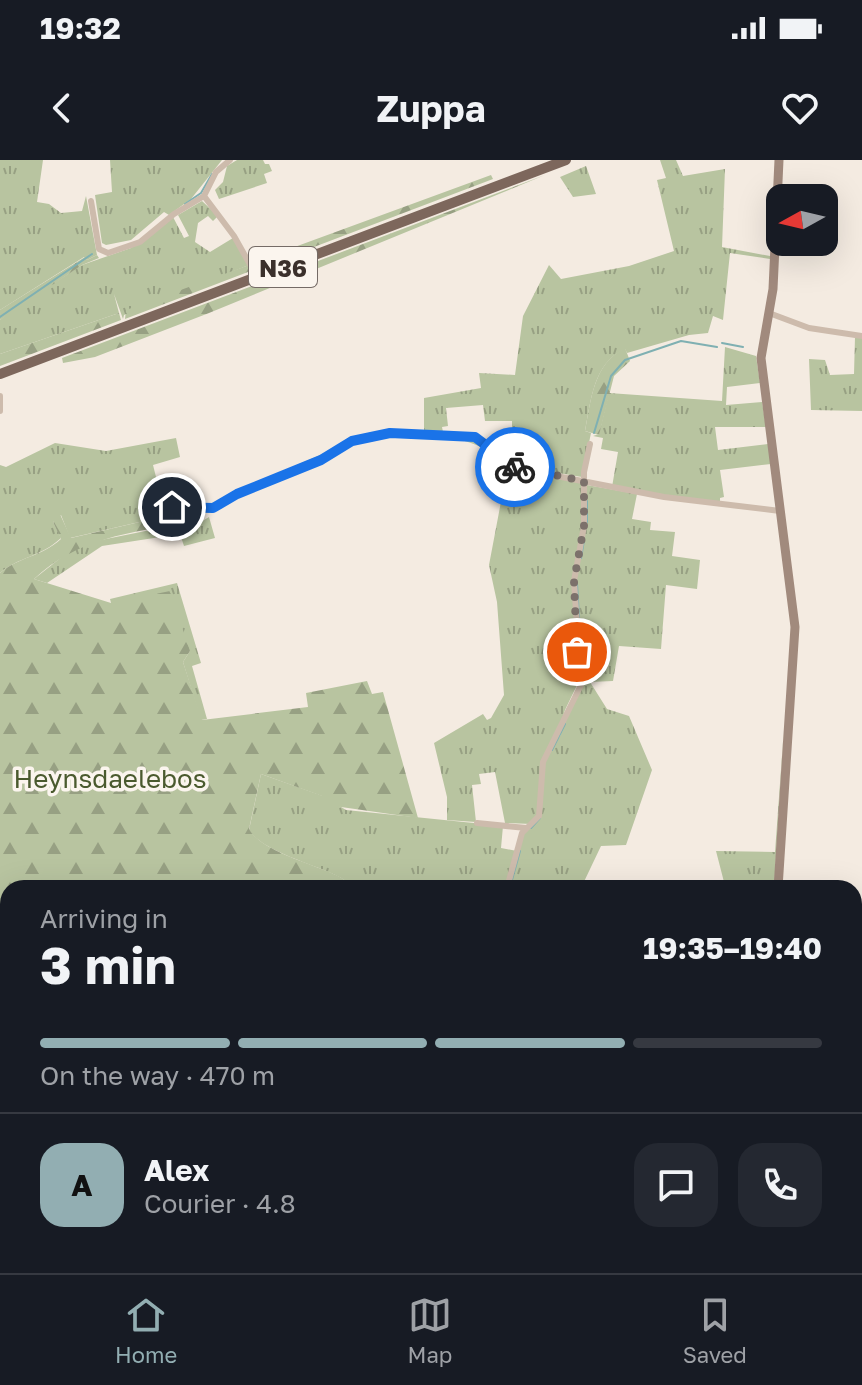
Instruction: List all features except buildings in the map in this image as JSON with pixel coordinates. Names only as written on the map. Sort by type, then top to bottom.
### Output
[{"type":"main road","name":"N36","points":[[0,374],[566,160]]},
{"type":"street","points":[[91,201],[97,244],[105,253],[135,245],[174,214],[204,196],[216,172],[230,160]]},
{"type":"street","points":[[779,160],[773,289],[761,365],[795,643],[779,880]]},
{"type":"street","points":[[204,196],[234,236],[257,277]]},
{"type":"street","points":[[768,313],[809,328],[862,336]]},
{"type":"street","points":[[0,396],[0,411]]},
{"type":"street","points":[[172,507],[213,508],[237,494],[321,460],[352,441],[398,433],[475,437],[515,467],[652,495],[780,511]]},
{"type":"street","points":[[510,880],[526,828],[539,816],[544,758],[559,736],[568,706],[581,685],[574,581],[584,526],[584,481],[590,444]]},
{"type":"street","points":[[477,823],[526,828]]},
{"type":"green space","points":[[0,160],[43,160],[37,202],[49,204],[61,213],[82,211],[86,196],[97,255],[87,260],[84,257],[0,310]]},
{"type":"green space","points":[[110,160],[222,160],[191,199],[169,215],[164,212],[131,240],[106,245],[102,243],[95,195],[112,192]]},
{"type":"green space","points":[[237,160],[263,160],[269,164],[272,171],[264,174],[267,183],[219,199],[215,190],[223,182],[227,166]]},
{"type":"green space","points":[[660,160],[676,160],[683,176],[725,169],[722,247],[770,256],[770,259],[730,253],[723,320],[713,316],[708,333],[689,335],[627,353],[625,349],[606,364],[595,384],[589,408],[585,431],[591,433],[582,477],[516,466],[501,455],[503,442],[512,442],[512,421],[485,421],[483,405],[446,408],[448,426],[442,427],[443,432],[371,434],[261,484],[260,481],[327,452],[350,437],[382,431],[424,430],[424,398],[481,388],[479,373],[515,375],[523,316],[549,265],[561,279],[629,266],[674,251],[657,180],[666,178]]},
{"type":"green space","points":[[586,166],[596,194],[573,197],[560,177]]},
{"type":"green space","points":[[491,175],[493,179],[256,269],[251,263]]},
{"type":"green space","points":[[545,175],[209,313],[95,357],[63,363],[62,358]]},
{"type":"green space","points":[[202,201],[218,216],[213,221],[208,216],[198,223],[195,242],[210,252],[233,238],[249,265],[124,315],[123,319],[114,294],[119,313],[0,354],[0,320],[11,311],[82,265],[131,248],[173,217],[184,238],[189,236],[178,215]]},
{"type":"green space","points":[[97,255],[99,258],[82,265],[0,320],[0,310],[85,257],[87,260]]},
{"type":"green space","points":[[249,265],[248,272],[125,319],[126,310]]},
{"type":"green space","points":[[119,313],[121,320],[0,366],[0,354]]},
{"type":"green space","points":[[855,337],[862,338],[862,411],[811,410],[809,359],[825,360],[830,375],[854,374]]},
{"type":"green space","points":[[725,347],[756,356],[760,383],[727,387],[726,405],[762,402],[766,427],[715,427],[718,450],[768,444],[771,464],[720,470],[724,497],[720,498],[720,504],[612,487],[618,452],[601,449],[603,438],[593,436],[599,434],[609,393],[722,401]]},
{"type":"green space","points":[[625,348],[630,361],[614,376],[599,435],[585,431],[600,373],[614,355]]},
{"type":"green space","points":[[412,433],[478,440],[507,466],[574,478],[582,484],[583,524],[573,578],[580,679],[557,736],[541,763],[538,814],[531,824],[505,823],[495,772],[479,774],[481,784],[472,785],[476,822],[447,820],[447,797],[434,743],[483,714],[487,720],[491,718],[504,695],[497,602],[489,565],[507,470],[495,456],[477,445],[455,438],[430,435],[381,437],[342,449],[366,437]]},
{"type":"green space","points":[[176,438],[180,457],[153,465],[157,481],[153,483],[161,517],[70,538],[61,515],[53,522],[61,538],[0,573],[0,465],[6,467],[55,443],[106,451]]},
{"type":"green space","name":"Heynsdaelebos","points":[[162,480],[171,514],[183,512],[186,523],[124,534],[86,546],[50,565],[34,579],[111,603],[170,591],[190,651],[183,662],[202,720],[308,707],[306,693],[367,681],[372,694],[383,692],[418,818],[327,805],[322,796],[261,774],[249,829],[271,848],[345,880],[0,880],[0,573],[61,539],[53,522],[58,510],[71,538],[161,517],[152,482]]},
{"type":"green space","points":[[587,485],[637,494],[632,519],[651,522],[650,530],[675,532],[672,556],[700,560],[697,589],[666,585],[661,649],[619,646],[613,681],[590,682],[607,709],[629,716],[652,770],[626,845],[601,846],[585,880],[511,880],[522,836],[539,818],[542,770],[548,753],[560,736],[566,714],[580,690],[576,580]]},
{"type":"green space","points":[[209,517],[215,538],[184,546],[180,534],[102,546],[47,583],[34,579],[68,552],[96,541],[185,523],[191,519],[194,526]]},
{"type":"green space","points":[[177,583],[201,663],[192,666],[207,719],[201,720],[183,662],[190,651],[111,603],[110,599]]},
{"type":"green space","points":[[784,728],[774,880],[723,880],[716,851],[775,852]]},
{"type":"green space","points":[[261,774],[323,796],[346,810],[503,826],[501,848],[517,851],[508,880],[345,880],[272,848],[249,830]]},
{"type":"waterway","points":[[185,204],[201,193],[212,174]]},
{"type":"waterway","points":[[0,317],[92,254]]},
{"type":"waterway","points":[[594,433],[611,376],[625,360],[681,341],[717,347]]},
{"type":"waterway","points":[[722,343],[743,347]]},
{"type":"waterway","points":[[587,501],[587,522]]},
{"type":"waterway","points":[[581,558],[584,540]]},
{"type":"waterway","points":[[577,584],[579,617]]},
{"type":"waterway","points":[[583,671],[585,682]]},
{"type":"waterway","points":[[552,750],[565,724]]},
{"type":"waterway","points":[[531,828],[540,818]]},
{"type":"waterway","points":[[512,880],[520,851]]},
{"type":"way so far","points":[[515,467],[584,481],[584,526],[574,581],[578,605],[577,652]]},
{"type":"route","points":[[172,507],[213,508],[237,494],[321,460],[352,441],[390,433],[475,437],[515,467]]}]
